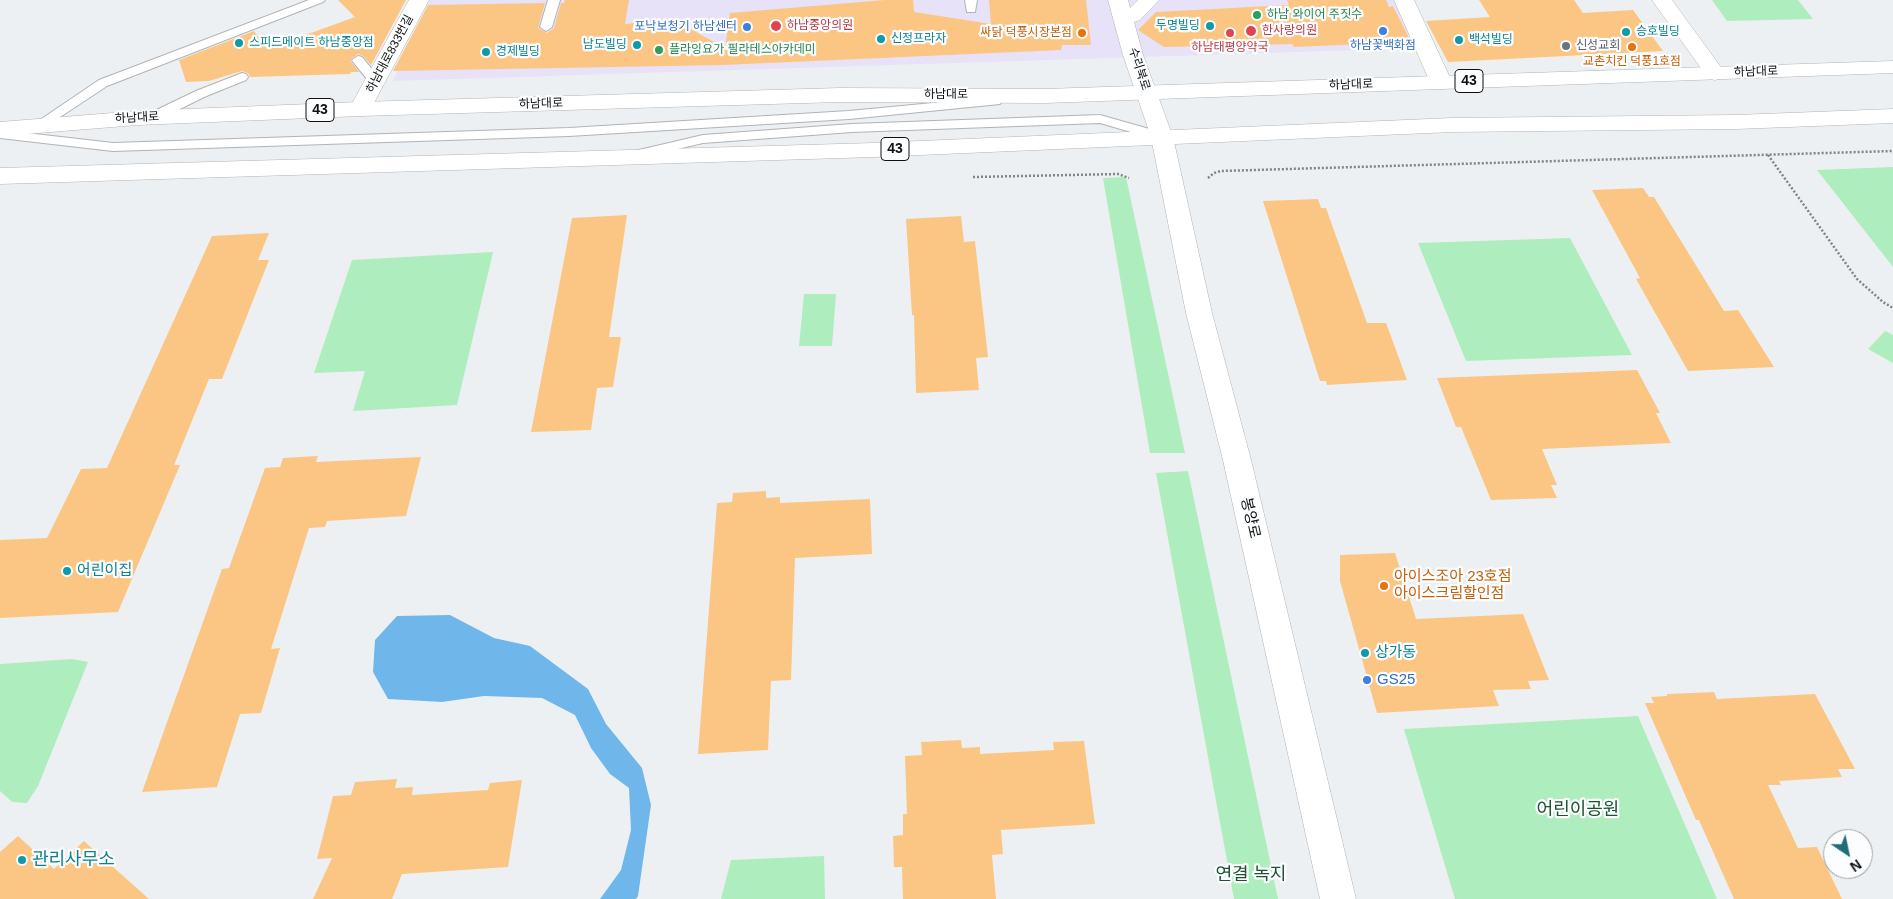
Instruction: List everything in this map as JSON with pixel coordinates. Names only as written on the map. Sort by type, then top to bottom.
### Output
[{"type":"main road","name":"하남대로833번길","points":[[360,109],[419,0]]},
{"type":"main road","points":[[1121,10],[1133,16],[1149,0]]},
{"type":"main road","points":[[1404,0],[1441,82]]},
{"type":"main road","points":[[1662,0],[1715,73]]},
{"type":"main road","name":"수리북로","points":[[1121,10],[1146,93],[1162,137]]},
{"type":"main road","name":"하남대로","points":[[0,129],[153,117],[360,109],[840,95],[1045,96],[1893,68]]},
{"type":"main road","name":"43","points":[[0,176],[874,150],[1452,125],[1736,122],[1893,116]]},
{"type":"main road","name":"봉양로","points":[[1162,137],[1199,313],[1238,460],[1338,899]]},
{"type":"lane","points":[[37,126],[110,79],[319,0]]},
{"type":"lane","points":[[546,27],[554,0]]},
{"type":"lane","points":[[358,60],[375,81]]},
{"type":"lane","points":[[153,117],[200,94],[242,77]]},
{"type":"lane","points":[[0,134],[113,147],[559,132],[849,116],[1045,96]]},
{"type":"path","points":[[1208,178],[1214,173],[1221,171],[1893,151]]},
{"type":"path","points":[[1768,155],[1856,279],[1893,308]]},
{"type":"shaded area","points":[[430,0],[1399,0],[1422,48],[393,81]]},
{"type":"green space","points":[[1712,0],[1798,0],[1813,19],[1727,21]]},
{"type":"green space","points":[[1893,167],[1893,267],[1817,170]]},
{"type":"green space","points":[[1126,177],[1185,453],[1150,453],[1103,178]]},
{"type":"green space","points":[[1570,238],[1632,355],[1466,361],[1418,243]]},
{"type":"green space","points":[[493,252],[457,405],[353,411],[365,371],[314,373],[352,260]]},
{"type":"green space","points":[[804,294],[836,294],[832,346],[799,346]]},
{"type":"green space","points":[[1885,331],[1893,335],[1893,363],[1868,349]]},
{"type":"green space","name":"연결 녹지","points":[[1188,471],[1278,899],[1234,899],[1156,473]]},
{"type":"green space","points":[[72,659],[88,662],[38,786],[27,803],[12,802],[0,791],[0,664]]},
{"type":"green space","name":"어린이공원","points":[[1638,716],[1717,899],[1455,899],[1404,729]]},
{"type":"green space","points":[[824,856],[825,899],[721,899],[731,860]]},
{"type":"water","points":[[450,615],[494,638],[530,646],[588,689],[606,724],[642,768],[651,805],[638,896],[636,899],[600,899],[621,870],[631,830],[629,788],[610,774],[591,748],[575,715],[542,698],[484,696],[442,702],[388,699],[373,672],[375,640],[397,616]]},
{"type":"building","points":[[338,0],[406,0],[371,65],[363,56],[358,54],[350,60],[359,72],[351,72],[350,74],[250,77],[248,73],[242,71],[209,81],[186,82],[179,60],[254,31],[267,49],[355,17]]},
{"type":"building","points":[[565,0],[629,0],[625,24],[674,20],[725,48],[730,13],[885,0],[913,0],[914,12],[991,24],[989,0],[1086,0],[1091,45],[1062,45],[1061,50],[723,65],[393,71],[428,5],[545,3],[538,28],[547,33],[554,28],[561,3],[564,3]]},
{"type":"building","points":[[1287,0],[1386,0],[1389,7],[1393,6],[1411,42],[1294,47],[1292,44],[1164,47],[1138,30],[1156,12],[1289,5]]},
{"type":"building","points":[[1479,0],[1574,0],[1583,13],[1633,10],[1663,51],[1448,62],[1426,21],[1490,17]]},
{"type":"building","points":[[1643,188],[1649,197],[1654,197],[1724,311],[1738,310],[1774,367],[1688,371],[1636,279],[1640,278],[1592,190]]},
{"type":"building","points":[[1318,199],[1321,208],[1326,208],[1367,323],[1386,323],[1407,380],[1327,385],[1326,381],[1320,381],[1263,201]]},
{"type":"building","points":[[627,215],[609,337],[621,337],[613,387],[597,388],[591,430],[531,432],[572,218]]},
{"type":"building","points":[[961,216],[964,242],[975,241],[988,357],[976,358],[979,390],[916,393],[914,315],[912,315],[906,219]]},
{"type":"building","points":[[269,233],[258,260],[269,260],[222,379],[209,379],[174,465],[180,465],[118,612],[0,618],[0,540],[47,538],[81,469],[107,468],[212,236]]},
{"type":"building","points":[[1637,370],[1660,413],[1656,413],[1671,443],[1542,449],[1557,485],[1551,485],[1557,498],[1491,500],[1461,427],[1456,427],[1437,378]]},
{"type":"building","points":[[318,456],[316,462],[421,457],[406,516],[327,521],[325,527],[309,528],[271,649],[280,648],[261,713],[240,714],[217,787],[142,792],[222,569],[229,568],[265,468],[280,467],[283,458]]},
{"type":"building","points":[[766,491],[766,498],[780,497],[780,503],[870,499],[872,554],[795,558],[791,680],[771,681],[768,750],[698,754],[717,503],[732,502],[733,493]]},
{"type":"building","points":[[1395,553],[1416,619],[1523,614],[1549,680],[1528,681],[1531,689],[1493,690],[1499,706],[1377,713],[1340,581],[1340,555]]},
{"type":"building","points":[[1714,692],[1717,699],[1815,694],[1855,769],[1838,769],[1842,777],[1779,781],[1781,785],[1768,785],[1798,848],[1817,847],[1823,859],[1823,879],[1832,879],[1842,899],[1734,899],[1699,820],[1696,820],[1645,703],[1654,703],[1651,697],[1667,696],[1667,694]]},
{"type":"building","points":[[961,740],[962,748],[980,747],[980,754],[1054,750],[1053,742],[1084,741],[1095,824],[1001,830],[1003,854],[992,855],[996,899],[903,899],[902,867],[894,867],[893,836],[903,835],[903,814],[907,814],[905,756],[922,755],[921,742]]},
{"type":"building","points":[[397,779],[395,788],[413,787],[412,795],[488,790],[490,783],[522,780],[508,867],[402,874],[392,899],[313,899],[332,858],[317,859],[333,796],[351,795],[355,782]]},
{"type":"building","name":"관리사무소","points":[[18,836],[54,869],[84,841],[149,899],[0,899],[0,852]]},
{"type":"place","name":"하남 와이어 주짓수","points":[[1257,15]]},
{"type":"place","name":"하남중앙의원","points":[[776,26]]},
{"type":"place","name":"두명빌딩","points":[[1210,26]]},
{"type":"place","name":"포낙보청기 하남센터","points":[[747,27]]},
{"type":"place","name":"한사랑의원","points":[[1251,31]]},
{"type":"place","name":"하남꽃백화점","points":[[1383,31]]},
{"type":"place","name":"승호빌딩","points":[[1626,32]]},
{"type":"place","name":"싸닭 덕풍시장본점","points":[[1082,33]]},
{"type":"place","name":"하남태평양약국","points":[[1230,33]]},
{"type":"place","name":"신정프라자","points":[[881,39]]},
{"type":"place","name":"백석빌딩","points":[[1459,40]]},
{"type":"place","name":"스피드메이트 하남중앙점","points":[[239,43]]},
{"type":"place","name":"남도빌딩","points":[[637,45]]},
{"type":"place","name":"신성교회","points":[[1566,46]]},
{"type":"place","name":"교촌치킨 덕풍1호점","points":[[1632,47]]},
{"type":"place","name":"플라잉요가 필라테스아카데미","points":[[659,50]]},
{"type":"place","name":"경제빌딩","points":[[486,52]]},
{"type":"place","name":"어린이집","points":[[67,571]]},
{"type":"place","name":"아이스조아 23호점 아이스크림할인점","points":[[1384,586]]},
{"type":"place","name":"상가동","points":[[1365,653]]},
{"type":"place","name":"GS25","points":[[1367,680]]},
{"type":"place","name":"관리사무소","points":[[22,860]]}]
